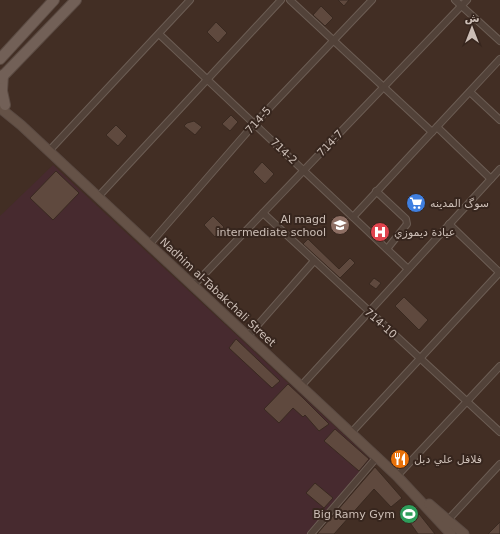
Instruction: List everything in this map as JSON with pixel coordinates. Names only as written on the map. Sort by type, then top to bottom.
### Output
[{"type":"main road","points":[[0,59],[54,0]]},
{"type":"main road","points":[[1,106],[2,77],[76,0]]},
{"type":"main road","name":"Nadhim al-Tabakchali Street","points":[[1,106],[248,336],[444,522],[464,534]]},
{"type":"main road","points":[[444,522],[445,534]]},
{"type":"main road","name":"Nadhim al-Tabakchali Street","points":[[444,522],[451,534]]},
{"type":"street","points":[[49,151],[190,0]]},
{"type":"street","points":[[98,197],[281,0]]},
{"type":"street","points":[[290,0],[384,87],[491,179]]},
{"type":"street","name":"714-5","points":[[149,245],[255,122],[372,0]]},
{"type":"street","points":[[455,0],[500,41]]},
{"type":"street","name":"714-7","points":[[193,286],[467,0]]},
{"type":"street","name":"714-2","points":[[158,34],[255,122],[408,269]]},
{"type":"street","points":[[353,217],[500,59]]},
{"type":"street","points":[[470,92],[500,120]]},
{"type":"street","points":[[300,386],[500,169]]},
{"type":"street","points":[[376,192],[406,219],[407,224],[387,248]]},
{"type":"street","name":"714-10","points":[[263,213],[500,432]]},
{"type":"street","points":[[351,433],[500,272],[449,224]]},
{"type":"street","points":[[248,336],[314,261]]},
{"type":"street","points":[[398,477],[500,366]]},
{"type":"street","points":[[312,534],[376,457]]},
{"type":"street","points":[[444,522],[500,464]]},
{"type":"shaded area","points":[[53,165],[370,459],[307,534],[0,534],[0,216]]},
{"type":"building","points":[[338,0],[349,0],[344,6]]},
{"type":"building","points":[[321,6],[333,18],[325,26],[313,15]]},
{"type":"building","points":[[216,22],[227,33],[218,43],[207,32]]},
{"type":"building","points":[[231,115],[238,122],[230,131],[222,124]]},
{"type":"building","points":[[194,121],[202,127],[195,135],[184,126],[187,123]]},
{"type":"building","points":[[116,125],[127,136],[118,146],[106,135]]},
{"type":"building","points":[[262,162],[274,174],[265,184],[253,172]]},
{"type":"building","points":[[56,171],[79,193],[53,220],[30,198]]},
{"type":"building","points":[[213,216],[224,227],[215,237],[204,225]]},
{"type":"building","points":[[308,239],[339,269],[350,258],[355,263],[340,278],[303,244]]},
{"type":"building","points":[[374,278],[381,283],[376,289],[369,284]]},
{"type":"building","points":[[404,297],[428,320],[419,330],[395,306]]},
{"type":"building","points":[[236,339],[280,381],[272,388],[229,348]]},
{"type":"building","points":[[288,384],[329,424],[319,431],[305,415],[303,417],[293,408],[279,423],[264,409]]},
{"type":"building","points":[[335,429],[369,459],[359,471],[324,441]]},
{"type":"building","points":[[375,467],[402,498],[391,507],[374,489],[334,534],[317,534]]},
{"type":"building","points":[[315,483],[333,498],[324,508],[306,493]]},
{"type":"building","points":[[416,510],[435,534],[418,534],[406,517]]},
{"type":"building","points":[[500,522],[500,534],[488,534]]},
{"type":"place","name":"سوگ المدينه","points":[[416,203]]},
{"type":"place","name":"Al magd intermediate school","points":[[340,225]]},
{"type":"place","name":"عيادة ديموزي","points":[[380,232]]},
{"type":"place","name":"فلافل علي دبل","points":[[400,459]]},
{"type":"place","name":"Big Ramy Gym","points":[[409,514]]}]
